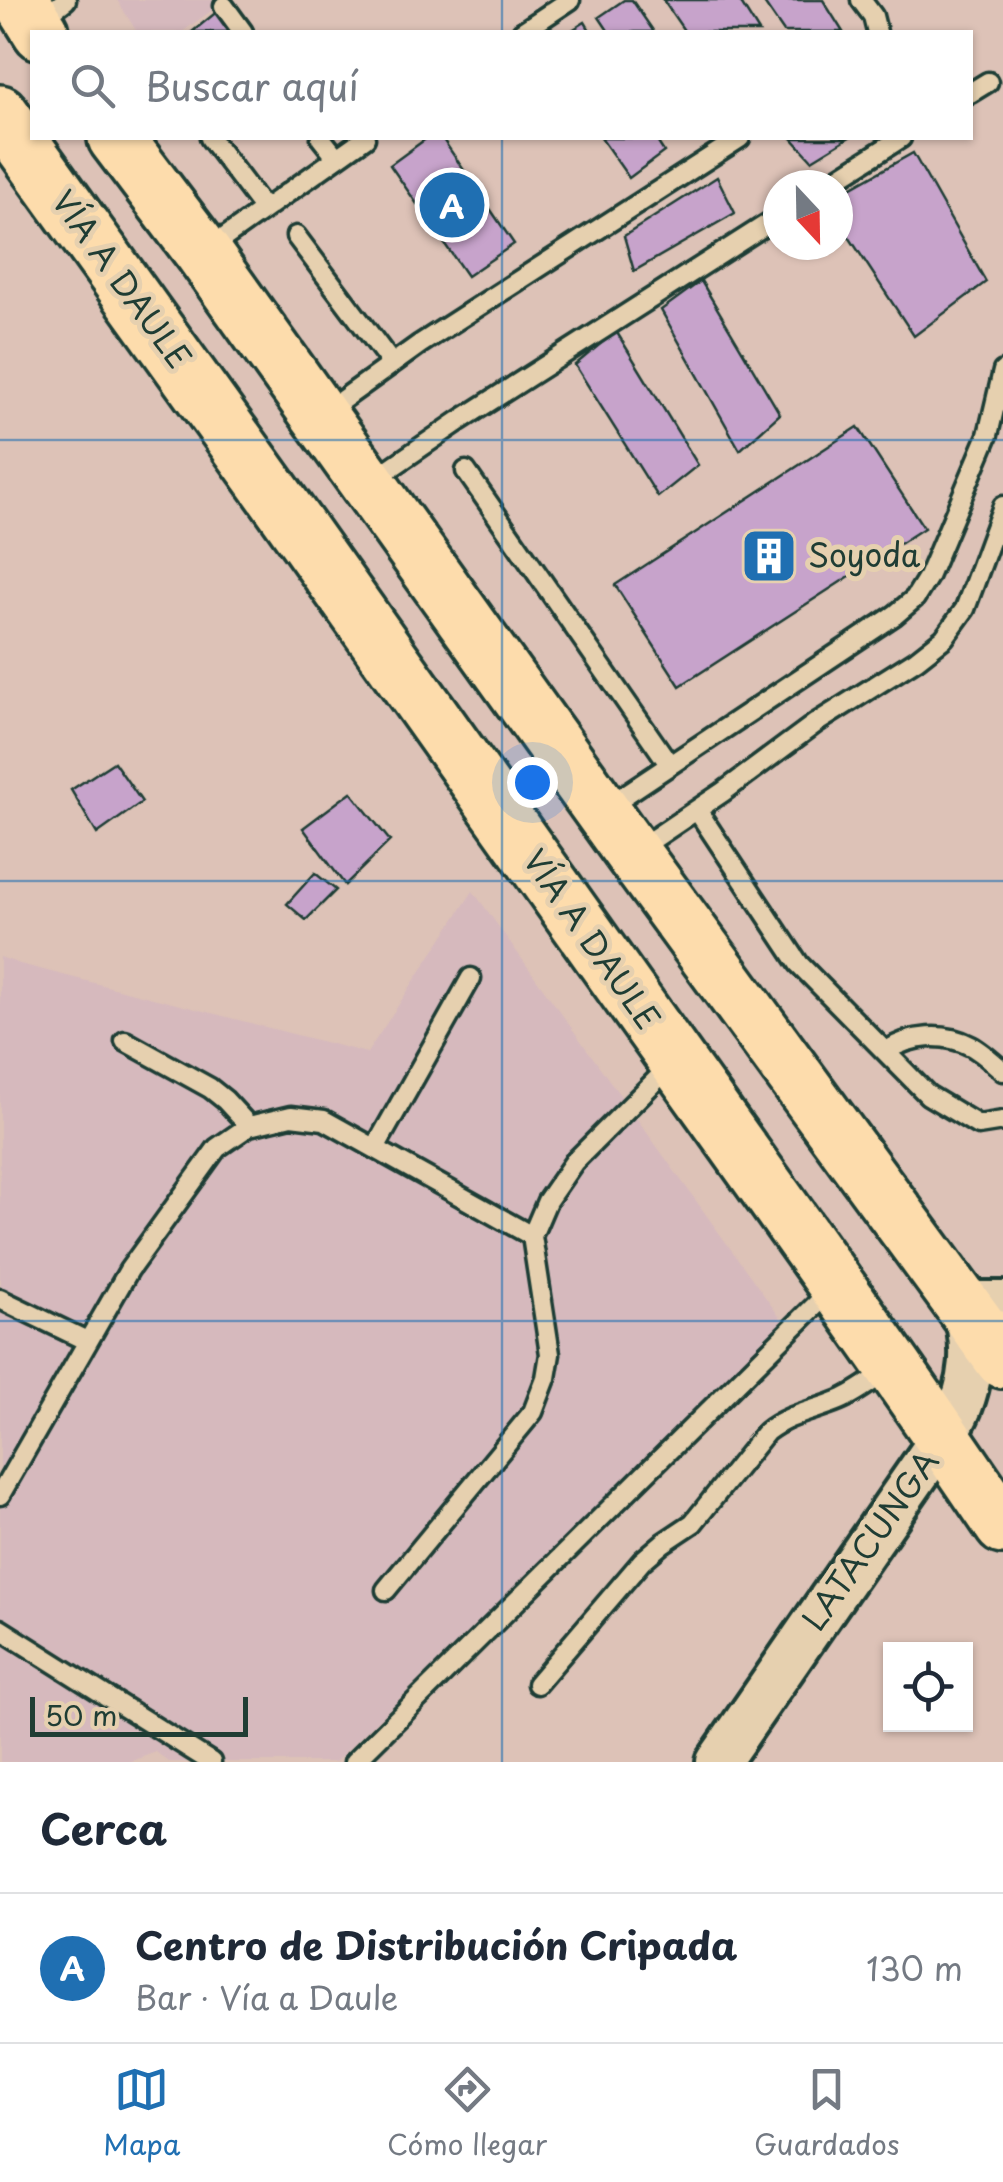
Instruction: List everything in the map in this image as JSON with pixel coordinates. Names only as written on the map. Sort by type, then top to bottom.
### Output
[{"type":"highway","name":"VÍA A DAULE","points":[[0,113],[894,1367],[1003,1526]]},
{"type":"highway","points":[[118,140],[203,253],[617,832],[983,1303],[1003,1360]]},
{"type":"highway","points":[[0,168],[172,350]]},
{"type":"street","name":"LATACUNGA","points":[[718,1762],[962,1406],[971,1373],[972,1338],[983,1303]]},
{"type":"lane","points":[[525,30],[570,0]]},
{"type":"lane","points":[[861,0],[873,16],[876,30]]},
{"type":"lane","points":[[224,6],[242,30]]},
{"type":"lane","points":[[973,91],[988,82]]},
{"type":"lane","points":[[212,140],[264,209]]},
{"type":"lane","points":[[323,140],[336,157]]},
{"type":"lane","points":[[203,253],[362,140]]},
{"type":"lane","points":[[320,416],[392,364],[737,140]]},
{"type":"lane","points":[[851,170],[898,140]]},
{"type":"lane","points":[[368,484],[763,226]]},
{"type":"lane","points":[[296,236],[392,364]]},
{"type":"lane","points":[[617,832],[670,764],[915,598],[928,577],[988,434],[1003,371]]},
{"type":"lane","points":[[466,472],[670,764]]},
{"type":"lane","points":[[617,832],[697,810],[816,723],[944,638],[966,609],[1003,506]]},
{"type":"lane","points":[[697,810],[799,964],[928,1095],[978,1125],[1003,1121]]},
{"type":"lane","points":[[376,1148],[470,978]]},
{"type":"lane","points":[[886,1051],[914,1039],[948,1037],[973,1046],[1003,1070]]},
{"type":"lane","points":[[126,1041],[210,1088],[250,1126]]},
{"type":"lane","points":[[386,1590],[533,1412],[550,1354],[532,1236],[546,1200],[574,1162],[676,1060]]},
{"type":"lane","points":[[0,1495],[129,1270],[217,1148],[250,1126],[291,1116],[324,1120],[532,1236]]},
{"type":"lane","points":[[354,1762],[836,1286]]},
{"type":"lane","points":[[0,1299],[87,1342]]},
{"type":"lane","points":[[537,1684],[642,1561],[693,1523],[766,1432],[781,1420],[844,1398],[894,1367]]},
{"type":"lane","points":[[0,1629],[211,1762]]},
{"type":"shaded area","points":[[117,0],[226,0],[185,30],[136,30]]},
{"type":"shaded area","points":[[473,891],[784,1323],[335,1762],[169,1762],[156,1752],[129,1762],[0,1762],[0,957],[367,1053]]},
{"type":"building","points":[[624,0],[632,0],[653,30],[608,30],[599,17]]},
{"type":"building","points":[[663,0],[739,0],[758,30],[684,30]]},
{"type":"building","points":[[762,0],[823,0],[842,30],[783,30]]},
{"type":"building","points":[[219,10],[235,30],[194,30]]},
{"type":"building","points":[[585,22],[590,30],[572,30]]},
{"type":"building","points":[[424,140],[443,140],[514,244],[467,276],[390,165]]},
{"type":"building","points":[[602,140],[656,140],[664,152],[629,178]]},
{"type":"building","points":[[794,140],[845,140],[812,160]]},
{"type":"building","points":[[913,153],[986,282],[914,336],[853,243],[853,187]]},
{"type":"building","points":[[717,177],[735,213],[634,271],[624,236]]},
{"type":"building","points":[[701,281],[780,414],[740,450],[661,310]]},
{"type":"building","points":[[616,331],[698,465],[658,497],[575,365]]},
{"type":"building","name":"Soyoda","points":[[858,427],[924,528],[680,686],[615,585]]},
{"type":"building","points":[[114,762],[142,802],[97,834],[71,790]]},
{"type":"building","points":[[351,792],[390,841],[345,885],[303,828]]},
{"type":"building","points":[[315,873],[336,890],[306,920],[287,904]]},
{"type":"place","name":"Centro de Distribución Cripada","points":[[452,205]]},
{"type":"place","name":"Soyoda","points":[[769,556]]}]
